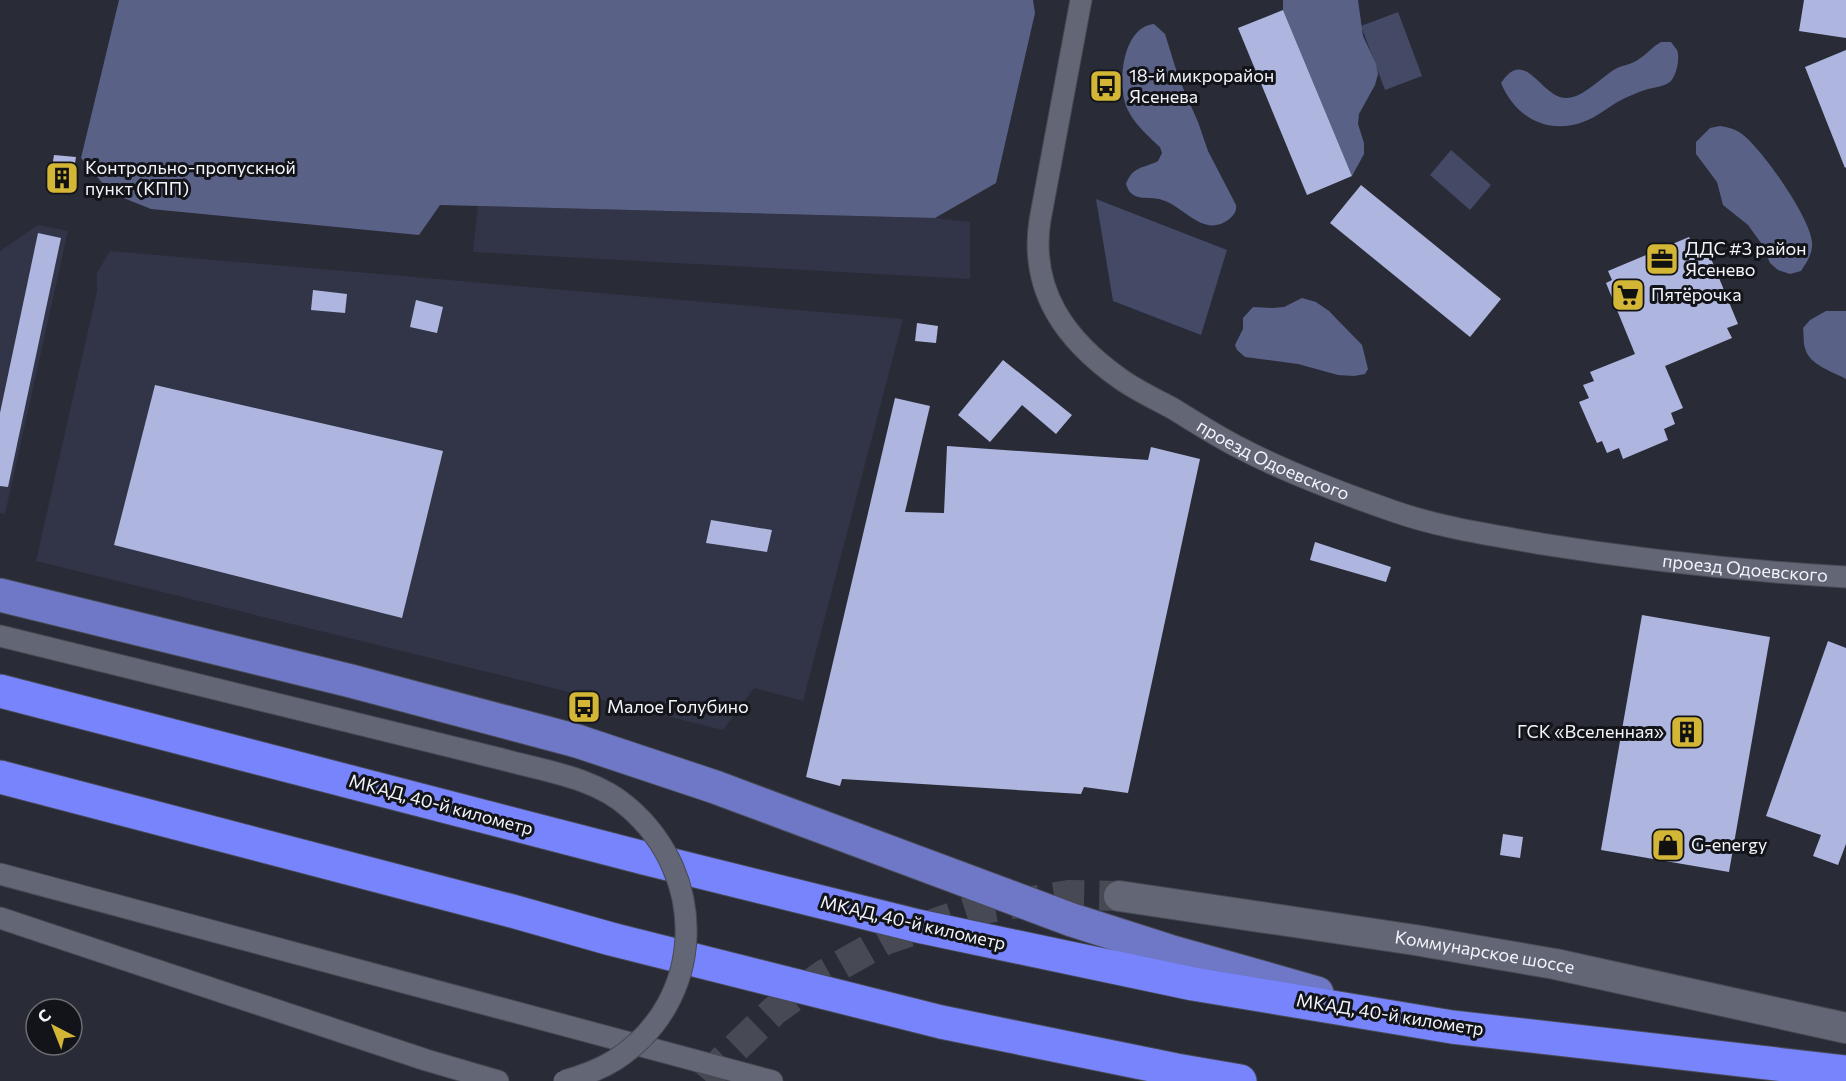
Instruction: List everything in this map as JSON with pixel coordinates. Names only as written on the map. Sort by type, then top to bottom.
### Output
[{"type":"highway","name":"МКАД, 40-й километр","points":[[0,691],[632,855],[918,926],[1193,984],[1464,1028],[1844,1072]]},
{"type":"highway","points":[[0,777],[512,911],[610,939],[941,1022],[1240,1081]]},
{"type":"main road","points":[[0,595],[351,681],[577,741],[715,787],[1072,920],[1169,951],[1409,1019]]},
{"type":"main road","name":"Коммунарское шоссе","points":[[1119,896],[1415,940],[1555,964],[1846,1028]]},
{"type":"street","name":"проезд Одоевского","points":[[1081,0],[1038,232],[1039,269],[1050,304],[1069,332],[1095,359],[1116,375],[1243,449],[1293,472],[1431,522],[1495,536],[1647,559],[1846,577]]},
{"type":"street","points":[[0,636],[578,780],[603,790],[626,805],[646,823],[663,845],[678,878],[687,922],[686,949],[680,976],[669,1001],[636,1044],[614,1061],[590,1073],[564,1081]]},
{"type":"street","points":[[0,874],[772,1081]]},
{"type":"street","points":[[0,918],[426,1060],[498,1081]]},
{"type":"shaded area","points":[[119,0],[1033,0],[1035,13],[996,183],[935,218],[440,205],[419,235],[151,209],[111,193],[81,158]]},
{"type":"shaded area","points":[[1283,0],[1358,0],[1363,36],[1376,64],[1378,74],[1375,85],[1359,114],[1358,124],[1364,143],[1364,154],[1352,176],[1283,10]]},
{"type":"shaded area","points":[[1398,12],[1422,76],[1385,90],[1361,26]]},
{"type":"shaded area","points":[[1154,24],[1165,34],[1179,79],[1208,151],[1236,205],[1233,215],[1219,224],[1203,224],[1160,199],[1137,197],[1126,184],[1135,171],[1158,161],[1162,153],[1160,147],[1131,116],[1125,102],[1122,75],[1128,47],[1134,36],[1143,28]]},
{"type":"shaded area","points":[[1661,42],[1671,42],[1677,50],[1677,66],[1671,81],[1634,94],[1583,122],[1557,126],[1534,120],[1515,105],[1501,83],[1510,73],[1518,69],[1533,76],[1556,95],[1565,98],[1572,97],[1579,95],[1617,68],[1637,61]]},
{"type":"shaded area","points":[[1720,126],[1737,131],[1751,142],[1784,184],[1803,217],[1812,246],[1811,254],[1801,271],[1790,274],[1778,270],[1770,263],[1761,243],[1748,225],[1723,205],[1717,182],[1696,154],[1696,142],[1710,128]]},
{"type":"shaded area","points":[[1451,150],[1491,185],[1470,210],[1430,175]]},
{"type":"shaded area","points":[[1096,199],[1227,250],[1201,335],[1113,301]]},
{"type":"shaded area","points":[[478,206],[935,218],[970,222],[970,279],[473,252]]},
{"type":"shaded area","points":[[38,225],[68,231],[5,514],[0,513],[0,251]]},
{"type":"shaded area","points":[[110,251],[903,319],[803,701],[754,688],[723,730],[36,561],[97,291],[97,273]]},
{"type":"shaded area","points":[[1302,298],[1316,302],[1329,311],[1362,345],[1368,369],[1365,374],[1338,375],[1298,364],[1245,357],[1237,350],[1235,345],[1243,329],[1243,318],[1253,307],[1284,307]]},
{"type":"shaded area","points":[[1826,311],[1846,311],[1846,379],[1816,363],[1807,354],[1805,348],[1803,328],[1810,320]]},
{"type":"building","points":[[1804,0],[1846,0],[1846,38],[1799,31]]},
{"type":"building","points":[[1283,10],[1352,176],[1307,195],[1238,28]]},
{"type":"building","points":[[1846,50],[1846,167],[1845,168],[1805,67]]},
{"type":"building","name":"Контрольно-пропускной пункт (КПП)","points":[[54,155],[76,157],[71,188],[49,186]]},
{"type":"building","points":[[1361,185],[1501,299],[1470,337],[1330,223]]},
{"type":"building","points":[[38,233],[61,238],[8,487],[0,486],[0,413]]},
{"type":"building","points":[[1689,237],[1694,249],[1705,244],[1738,324],[1727,328],[1732,338],[1665,366],[1683,408],[1671,413],[1675,424],[1664,429],[1668,440],[1623,459],[1619,448],[1607,453],[1602,441],[1597,443],[1579,402],[1589,398],[1583,385],[1594,381],[1590,372],[1635,354],[1606,283],[1612,280],[1608,271]]},
{"type":"building","points":[[313,290],[347,294],[345,313],[311,310]]},
{"type":"building","points":[[416,300],[443,307],[437,333],[410,327]]},
{"type":"building","points":[[917,323],[938,326],[936,343],[915,341]]},
{"type":"building","points":[[1003,360],[1072,415],[1056,434],[1022,405],[990,442],[958,415]]},
{"type":"building","points":[[155,385],[443,451],[402,618],[114,545]]},
{"type":"building","points":[[895,398],[930,406],[905,512],[944,513],[947,446],[1148,460],[1151,447],[1200,459],[1128,793],[1084,787],[1081,794],[842,779],[840,786],[806,777]]},
{"type":"building","points":[[711,520],[772,530],[767,552],[706,543]]},
{"type":"building","points":[[1315,542],[1391,567],[1386,582],[1310,560]]},
{"type":"building","name":"ГСК «Вселенная»","points":[[1642,615],[1770,637],[1729,872],[1601,850]]},
{"type":"building","points":[[1828,641],[1846,648],[1846,844],[1838,865],[1813,856],[1821,835],[1766,816]]},
{"type":"building","points":[[1503,834],[1523,837],[1520,858],[1500,855]]},
{"type":"tunnel","points":[[706,1081],[724,1059],[774,1011],[823,975],[885,940],[971,911],[1068,895],[1119,896]]},
{"type":"place","name":"18-й микрорайон Ясенева","points":[[1106,86]]},
{"type":"place","name":"Контрольно-пропускной пункт (КПП)","points":[[62,178]]},
{"type":"place","name":"ДДС #3 район Ясенево","points":[[1662,259]]},
{"type":"place","name":"Пятёрочка","points":[[1628,295]]},
{"type":"place","name":"Малое Голубино","points":[[584,707]]},
{"type":"place","name":"ГСК «Вселенная»","points":[[1687,732]]},
{"type":"place","name":"G-energy","points":[[1668,845]]}]
